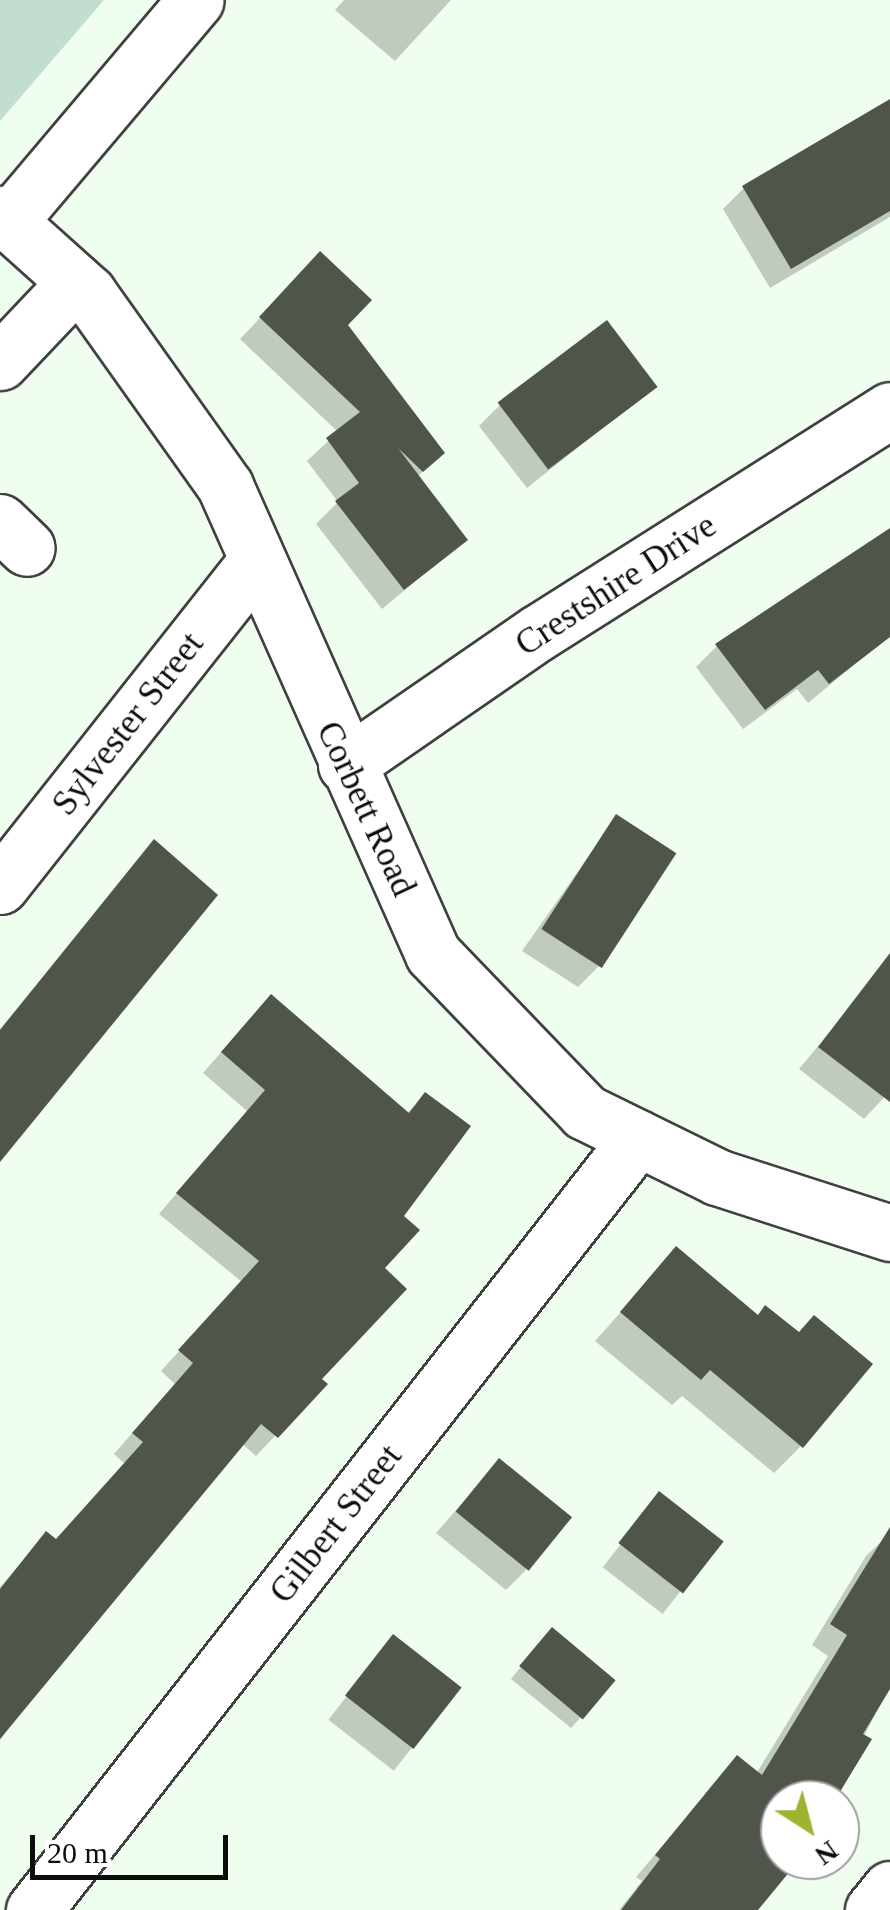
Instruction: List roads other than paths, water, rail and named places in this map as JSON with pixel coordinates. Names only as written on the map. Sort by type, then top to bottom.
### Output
[{"type":"street","points":[[4,217],[196,0]]},
{"type":"street","name":"Corbett Road","points":[[4,217],[76,282],[225,486],[433,954],[585,1112],[717,1177],[890,1233]]},
{"type":"street","points":[[0,362],[76,282]]},
{"type":"street","name":"Crestshire Drive","points":[[346,765],[539,632],[890,410]]},
{"type":"street","name":"Sylvester Street","points":[[0,886],[256,562]]},
{"type":"street","name":"Gilbert Street","points":[[34,1910],[638,1138]]},
{"type":"street","points":[[874,1910],[890,1889]]}]
